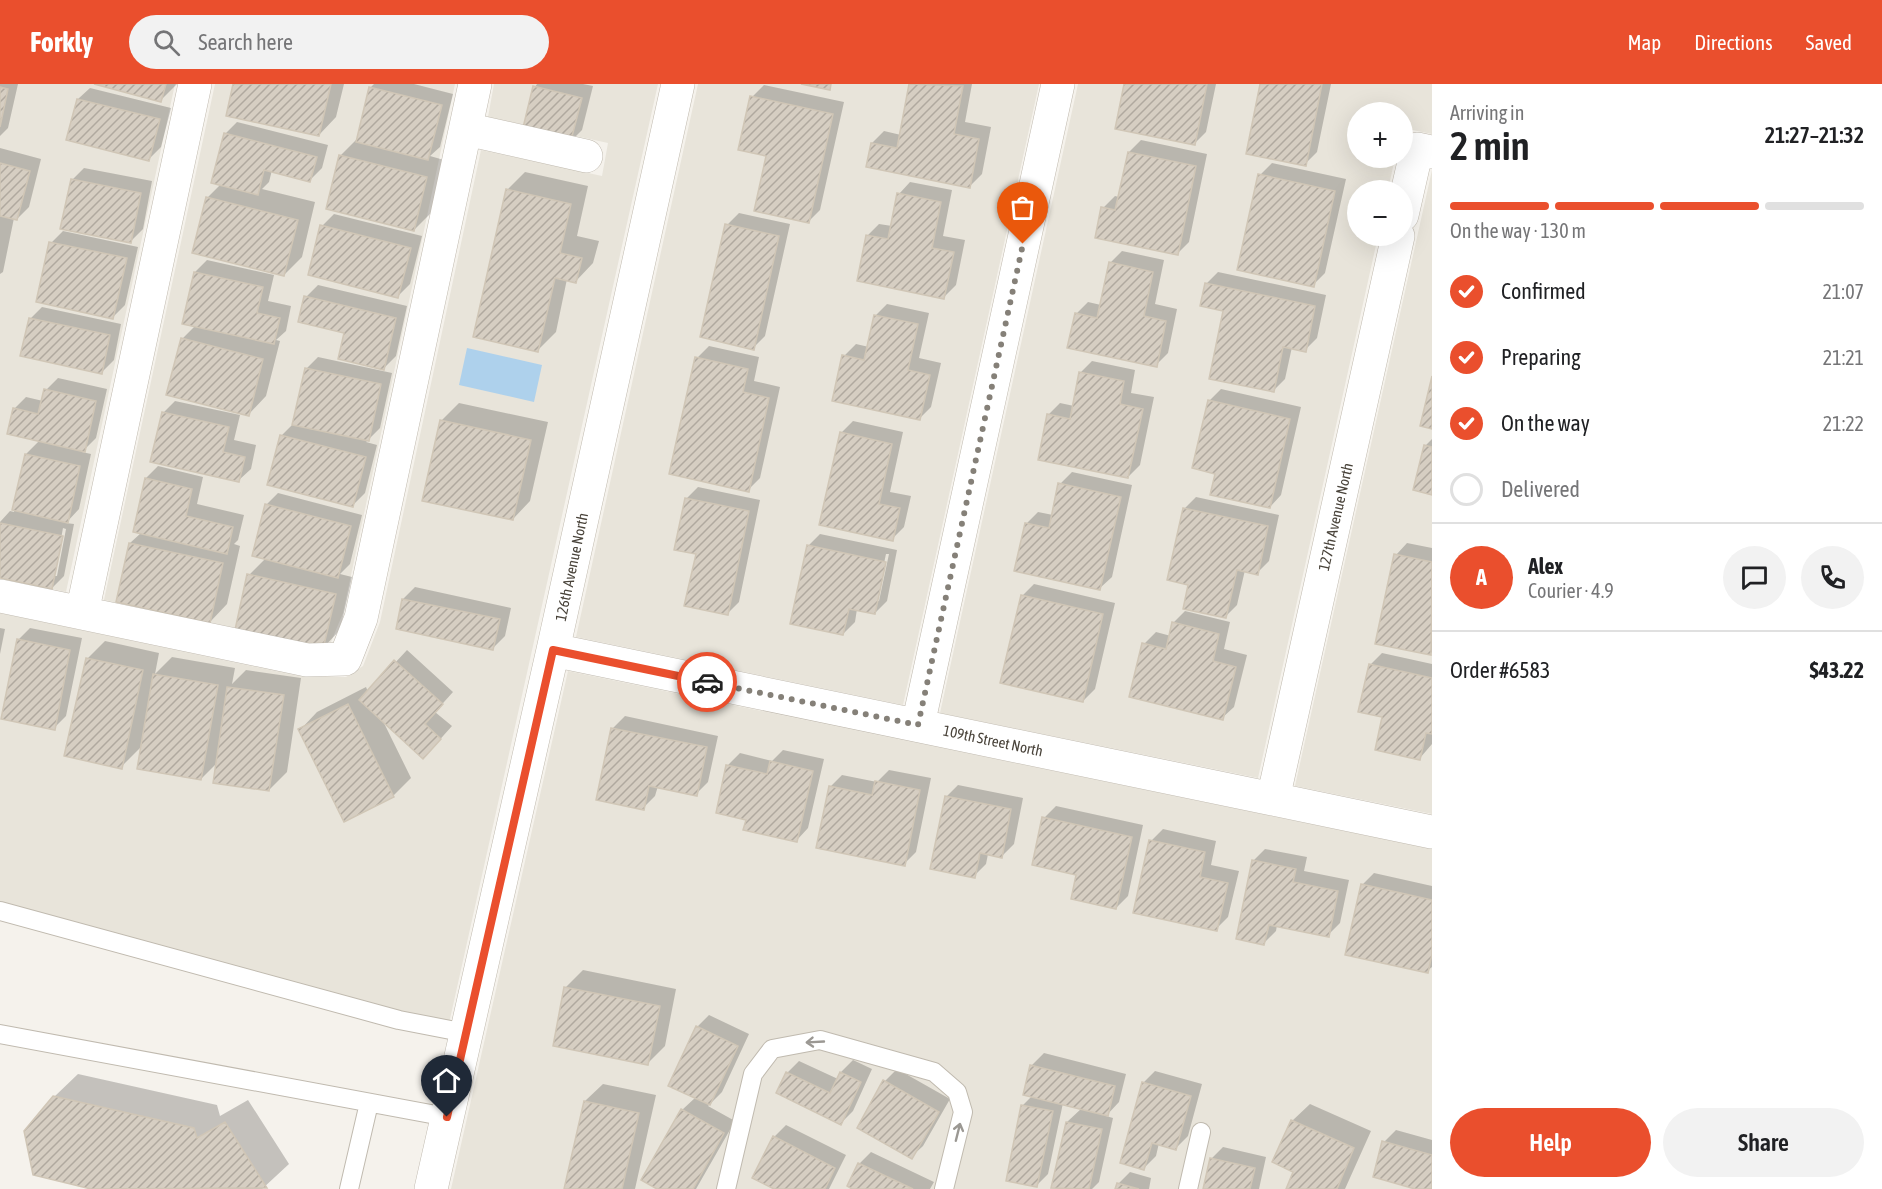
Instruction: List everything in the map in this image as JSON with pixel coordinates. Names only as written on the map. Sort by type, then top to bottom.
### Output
[{"type":"street","points":[[82,613],[195,84]]},
{"type":"street","points":[[0,596],[307,660],[345,659],[361,618],[475,84]]},
{"type":"street","name":"126th Avenue North","points":[[431,1189],[678,84]]},
{"type":"street","points":[[918,725],[1058,84]]},
{"type":"street","points":[[466,129],[586,156]]},
{"type":"street","points":[[1413,184],[1425,150]]},
{"type":"street","name":"127th Avenue North","points":[[1273,799],[1396,246]]},
{"type":"street","name":"109th Street North","points":[[553,650],[1432,832]]},
{"type":"lane","points":[[0,911],[399,1020],[466,1033]]},
{"type":"lane","points":[[0,1034],[447,1117]]},
{"type":"lane","points":[[726,1189],[753,1074],[772,1049],[820,1040],[934,1072],[957,1092],[963,1112],[947,1188]]},
{"type":"lane","points":[[349,1189],[369,1103]]},
{"type":"lane","points":[[1188,1189],[1200,1132]]},
{"type":"shaded area","points":[[0,84],[175,84],[66,592],[0,578]]},
{"type":"shaded area","points":[[215,84],[455,84],[343,613],[331,642],[309,643],[104,600]]},
{"type":"shaded area","points":[[494,84],[658,84],[448,1028],[0,906],[0,613],[304,677],[346,677],[363,666],[380,622],[481,150],[602,176],[608,143],[488,117]]},
{"type":"shaded area","points":[[698,84],[1039,84],[903,705],[576,637]]},
{"type":"shaded area","points":[[1078,84],[1432,84],[1432,134],[1413,130],[1413,102],[1347,102],[1347,168],[1393,168],[1390,180],[1347,180],[1347,246],[1376,246],[1258,778],[940,713]]},
{"type":"shaded area","points":[[1432,170],[1432,814],[1295,786]]},
{"type":"shaded area","points":[[568,671],[1432,849],[1432,1189],[451,1189]]},
{"type":"water","points":[[467,348],[542,365],[534,402],[459,385]]},
{"type":"building","points":[[94,84],[166,84],[161,102]]},
{"type":"building","points":[[233,84],[331,84],[319,136],[226,116]]},
{"type":"building","points":[[801,84],[831,84],[830,90]]},
{"type":"building","points":[[909,84],[963,86],[954,134],[979,139],[970,188],[866,167],[871,143],[897,148]]},
{"type":"building","points":[[1124,84],[1207,84],[1195,145],[1115,129]]},
{"type":"building","points":[[1260,84],[1322,84],[1306,166],[1246,154]]},
{"type":"building","points":[[533,86],[582,98],[570,144],[522,132]]},
{"type":"building","points":[[0,87],[8,89],[0,127]]},
{"type":"building","points":[[369,87],[442,105],[428,160],[356,142]]},
{"type":"building","points":[[750,96],[833,114],[809,223],[754,211],[766,156],[738,150]]},
{"type":"building","points":[[77,99],[160,119],[149,161],[66,140]]},
{"type":"building","points":[[224,133],[317,157],[310,182],[264,170],[258,195],[211,183]]},
{"type":"building","points":[[1128,152],[1196,166],[1178,255],[1095,238],[1101,207],[1115,210]]},
{"type":"building","points":[[339,155],[427,177],[414,231],[326,209]]},
{"type":"building","points":[[0,163],[30,171],[17,220],[0,216]]},
{"type":"building","points":[[1258,174],[1335,191],[1314,287],[1237,270]]},
{"type":"building","points":[[71,179],[141,193],[131,243],[60,229]]},
{"type":"building","points":[[506,189],[571,204],[560,253],[582,258],[576,283],[555,278],[538,352],[473,337]]},
{"type":"building","points":[[897,193],[941,202],[932,248],[954,252],[944,299],[857,281],[866,235],[888,239]]},
{"type":"building","points":[[206,197],[298,220],[284,276],[192,253]]},
{"type":"building","points":[[725,224],[779,236],[754,350],[700,337]]},
{"type":"building","points":[[320,225],[411,248],[398,298],[308,275]]},
{"type":"building","points":[[49,242],[127,258],[113,319],[36,302]]},
{"type":"building","points":[[1109,262],[1153,272],[1144,316],[1166,321],[1157,367],[1067,348],[1075,313],[1097,318]]},
{"type":"building","points":[[194,272],[263,287],[257,313],[280,318],[274,344],[182,324]]},
{"type":"building","points":[[1205,283],[1315,306],[1306,352],[1283,347],[1274,392],[1209,379],[1223,311],[1200,306]]},
{"type":"building","points":[[304,296],[396,318],[384,370],[338,359],[344,333],[298,322]]},
{"type":"building","points":[[874,315],[918,324],[908,370],[930,375],[920,420],[832,401],[842,355],[864,360]]},
{"type":"building","points":[[29,318],[110,335],[102,374],[20,356]]},
{"type":"building","points":[[181,338],[263,359],[249,416],[166,395]]},
{"type":"building","points":[[695,357],[748,369],[743,392],[769,398],[749,492],[669,474]]},
{"type":"building","points":[[305,368],[381,384],[369,441],[292,425]]},
{"type":"building","points":[[1079,372],[1124,381],[1120,404],[1143,409],[1128,478],[1038,460],[1047,414],[1070,419]]},
{"type":"building","points":[[1432,376],[1432,429],[1420,426]]},
{"type":"building","points":[[44,389],[96,401],[85,452],[7,434],[13,408],[38,414]]},
{"type":"building","points":[[1208,400],[1290,419],[1270,508],[1210,495],[1215,474],[1192,468]]},
{"type":"building","points":[[162,412],[229,427],[223,452],[245,457],[239,482],[150,462]]},
{"type":"building","points":[[440,420],[531,440],[513,520],[422,501]]},
{"type":"building","points":[[840,432],[892,444],[879,504],[900,508],[893,541],[819,525]]},
{"type":"building","points":[[280,435],[366,457],[353,507],[267,485]]},
{"type":"building","points":[[1424,445],[1432,447],[1432,495],[1413,490]]},
{"type":"building","points":[[25,454],[80,466],[68,523],[12,510]]},
{"type":"building","points":[[145,478],[192,489],[186,516],[233,527],[227,554],[133,532]]},
{"type":"building","points":[[1058,483],[1121,497],[1100,590],[1014,571],[1025,523],[1049,528]]},
{"type":"building","points":[[685,498],[749,511],[728,615],[684,606],[696,554],[674,550]]},
{"type":"building","points":[[265,504],[351,526],[338,578],[252,556]]},
{"type":"building","points":[[1183,508],[1268,526],[1258,575],[1237,570],[1226,618],[1183,609],[1188,585],[1167,580]]},
{"type":"building","points":[[0,523],[63,536],[52,589],[0,578]]},
{"type":"building","points":[[129,543],[223,563],[210,623],[116,602]]},
{"type":"building","points":[[807,545],[886,562],[875,614],[849,609],[843,635],[790,624]]},
{"type":"building","points":[[1394,554],[1432,562],[1431,655],[1375,644]]},
{"type":"building","points":[[247,574],[336,594],[323,649],[235,630]]},
{"type":"building","points":[[1021,595],[1103,614],[1083,702],[1000,683]]},
{"type":"building","points":[[402,599],[500,619],[493,650],[396,629]]},
{"type":"building","points":[[1172,622],[1219,634],[1213,661],[1236,667],[1223,720],[1129,697],[1142,643],[1166,649]]},
{"type":"building","points":[[17,639],[70,650],[55,730],[1,719]]},
{"type":"building","points":[[86,658],[143,670],[122,769],[64,756]]},
{"type":"building","points":[[394,660],[443,704],[425,724],[441,739],[423,759],[359,700]]},
{"type":"building","points":[[1369,664],[1432,678],[1432,734],[1426,733],[1420,760],[1375,750],[1382,717],[1358,712]]},
{"type":"building","points":[[153,674],[218,685],[201,780],[137,769]]},
{"type":"building","points":[[227,687],[284,695],[269,791],[213,783]]},
{"type":"building","points":[[348,704],[394,797],[344,822],[298,729]]},
{"type":"building","points":[[611,728],[707,747],[697,796],[649,786],[644,810],[596,800]]},
{"type":"building","points":[[770,761],[813,771],[797,842],[743,830],[746,820],[716,813],[726,765],[767,774]]},
{"type":"building","points":[[875,781],[920,790],[905,866],[816,848],[829,786],[872,795]]},
{"type":"building","points":[[945,796],[1011,809],[1002,858],[980,853],[975,878],[930,869]]},
{"type":"building","points":[[1042,817],[1132,837],[1116,909],[1071,899],[1076,875],[1032,865]]},
{"type":"building","points":[[1149,840],[1205,852],[1200,877],[1228,883],[1217,931],[1133,913]]},
{"type":"building","points":[[1252,860],[1296,869],[1293,882],[1338,891],[1329,937],[1269,925],[1264,945],[1236,939]]},
{"type":"building","points":[[1361,884],[1432,900],[1432,954],[1428,973],[1345,955]]},
{"type":"building","points":[[564,987],[660,1006],[648,1065],[553,1046]]},
{"type":"building","points":[[696,1026],[738,1046],[710,1105],[668,1086]]},
{"type":"building","points":[[1030,1065],[1115,1086],[1108,1116],[1023,1095]]},
{"type":"building","points":[[786,1072],[830,1093],[840,1072],[861,1082],[841,1125],[776,1093]]},
{"type":"building","points":[[883,1080],[939,1112],[912,1159],[857,1128]]},
{"type":"building","points":[[1142,1082],[1191,1096],[1176,1150],[1152,1143],[1144,1170],[1120,1163]]},
{"type":"building","points":[[53,1096],[194,1128],[197,1138],[225,1122],[267,1188],[91,1189],[33,1175],[24,1131]]},
{"type":"building","points":[[584,1101],[639,1113],[622,1189],[564,1189]]},
{"type":"building","points":[[1021,1105],[1053,1111],[1037,1187],[1006,1181]]},
{"type":"building","points":[[681,1109],[724,1133],[693,1189],[657,1189],[641,1180]]},
{"type":"building","points":[[1291,1120],[1354,1148],[1337,1189],[1286,1189],[1293,1172],[1272,1162]]},
{"type":"building","points":[[1066,1122],[1102,1129],[1089,1189],[1051,1188]]},
{"type":"building","points":[[773,1136],[835,1168],[825,1189],[774,1189],[752,1178]]},
{"type":"building","points":[[1382,1141],[1432,1155],[1432,1189],[1415,1189],[1373,1177]]},
{"type":"building","points":[[1210,1158],[1255,1168],[1250,1189],[1203,1189]]},
{"type":"building","points":[[858,1163],[913,1189],[852,1189],[847,1186]]},
{"type":"building","points":[[1117,1183],[1139,1189],[1115,1189]]},
{"type":"way so far","points":[[707,682],[918,725],[1023,244]]},
{"type":"route","points":[[447,1117],[553,650],[707,682]]}]
